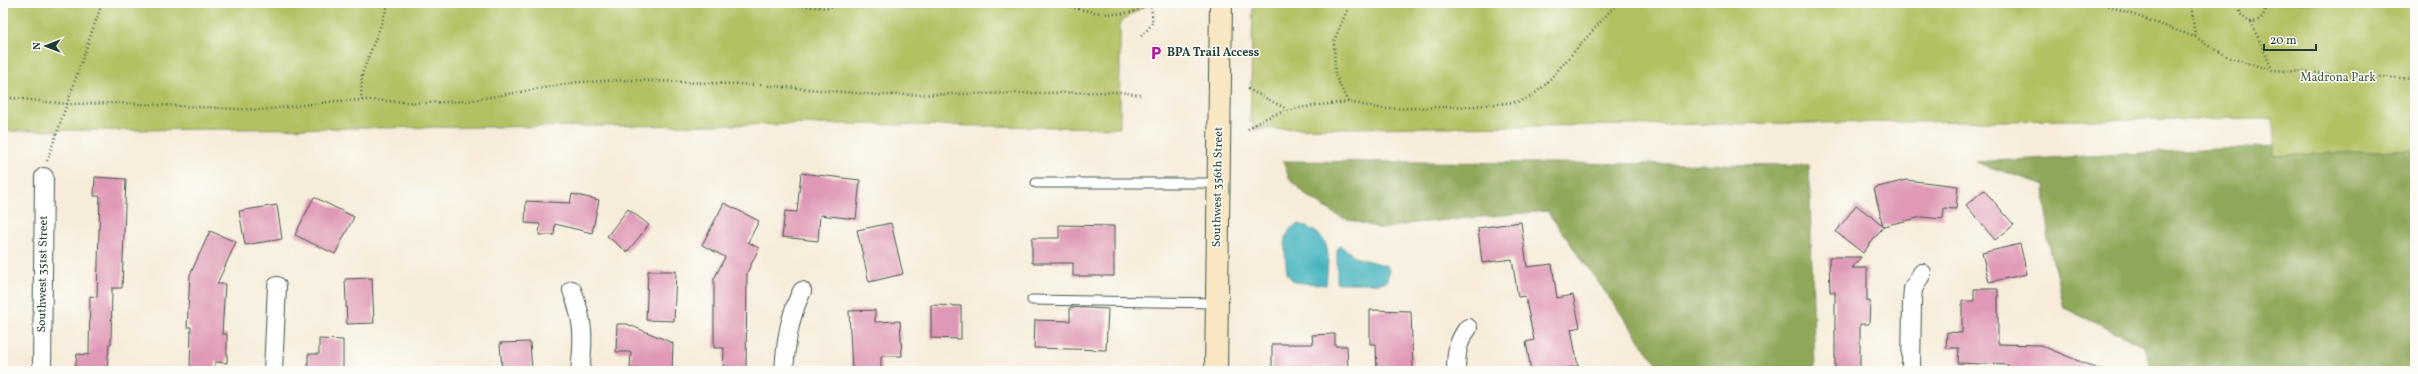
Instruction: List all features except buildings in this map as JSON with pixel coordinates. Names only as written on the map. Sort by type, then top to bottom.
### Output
[{"type":"main road","name":"Southwest 356th Street","points":[[1216,371],[1221,3]]},
{"type":"street","name":"Southwest 351st Street","points":[[42,371],[44,177]]},
{"type":"street","points":[[1911,371],[1913,289],[1922,273]]},
{"type":"street","points":[[273,371],[277,286]]},
{"type":"street","points":[[572,290],[582,315],[583,338],[580,371]]},
{"type":"street","points":[[784,371],[786,334],[793,310],[802,291]]},
{"type":"street","points":[[1456,371],[1456,350],[1460,337],[1468,328]]},
{"type":"lane","points":[[1036,183],[1218,183]]},
{"type":"lane","points":[[1032,300],[1217,303]]},
{"type":"path","points":[[44,177],[48,158],[102,3]]},
{"type":"path","points":[[361,100],[362,74],[389,3]]},
{"type":"path","points":[[767,3],[827,8],[847,3]]},
{"type":"path","points":[[1055,3],[1113,16],[1140,11],[1151,3],[1153,18],[1151,27],[1141,36]]},
{"type":"path","points":[[1348,102],[1335,75],[1334,41],[1350,3]]},
{"type":"path","points":[[1248,129],[1258,121],[1287,109],[1348,102],[1385,109],[1475,106],[1516,102],[1529,98],[1544,86],[1617,3]]},
{"type":"path","points":[[2101,3],[2195,37],[2230,58],[2272,70],[2415,79]]},
{"type":"path","points":[[2191,3],[2195,37]]},
{"type":"path","points":[[2240,3],[2240,14],[2244,19],[2251,22],[2260,19],[2264,14],[2264,3]]},
{"type":"path","points":[[2251,22],[2272,70]]},
{"type":"path","points":[[3,97],[67,104],[119,103],[260,110],[361,100],[425,103],[467,101],[578,82],[629,80],[760,85],[880,95],[1120,92],[1140,95]]},
{"type":"path","points":[[1248,89],[1287,109]]},
{"type":"green space","points":[[3,3],[1150,3],[1120,22],[1120,128],[846,124],[3,131]]},
{"type":"green space","name":"Madrona Park","points":[[1253,3],[2415,3],[2415,149],[2274,156],[2273,118],[1254,129],[1254,123],[1250,123]]},
{"type":"green space","points":[[2274,146],[2274,156],[2415,149],[2415,371],[2151,371],[2144,346],[2064,308],[2048,240],[2045,185],[1975,162]]},
{"type":"green space","points":[[1283,161],[1809,165],[1815,371],[1662,371],[1547,211],[1415,223],[1382,229],[1340,217],[1306,195],[1289,178]]},
{"type":"water","points":[[1299,224],[1311,229],[1319,235],[1327,247],[1328,264],[1326,285],[1294,282],[1287,274],[1285,252],[1286,238],[1293,227]]},
{"type":"water","points":[[1340,246],[1358,258],[1387,266],[1389,270],[1387,281],[1380,283],[1337,283],[1337,248]]},
{"type":"place","name":"BPA Trail Access","points":[[1156,53]]}]
